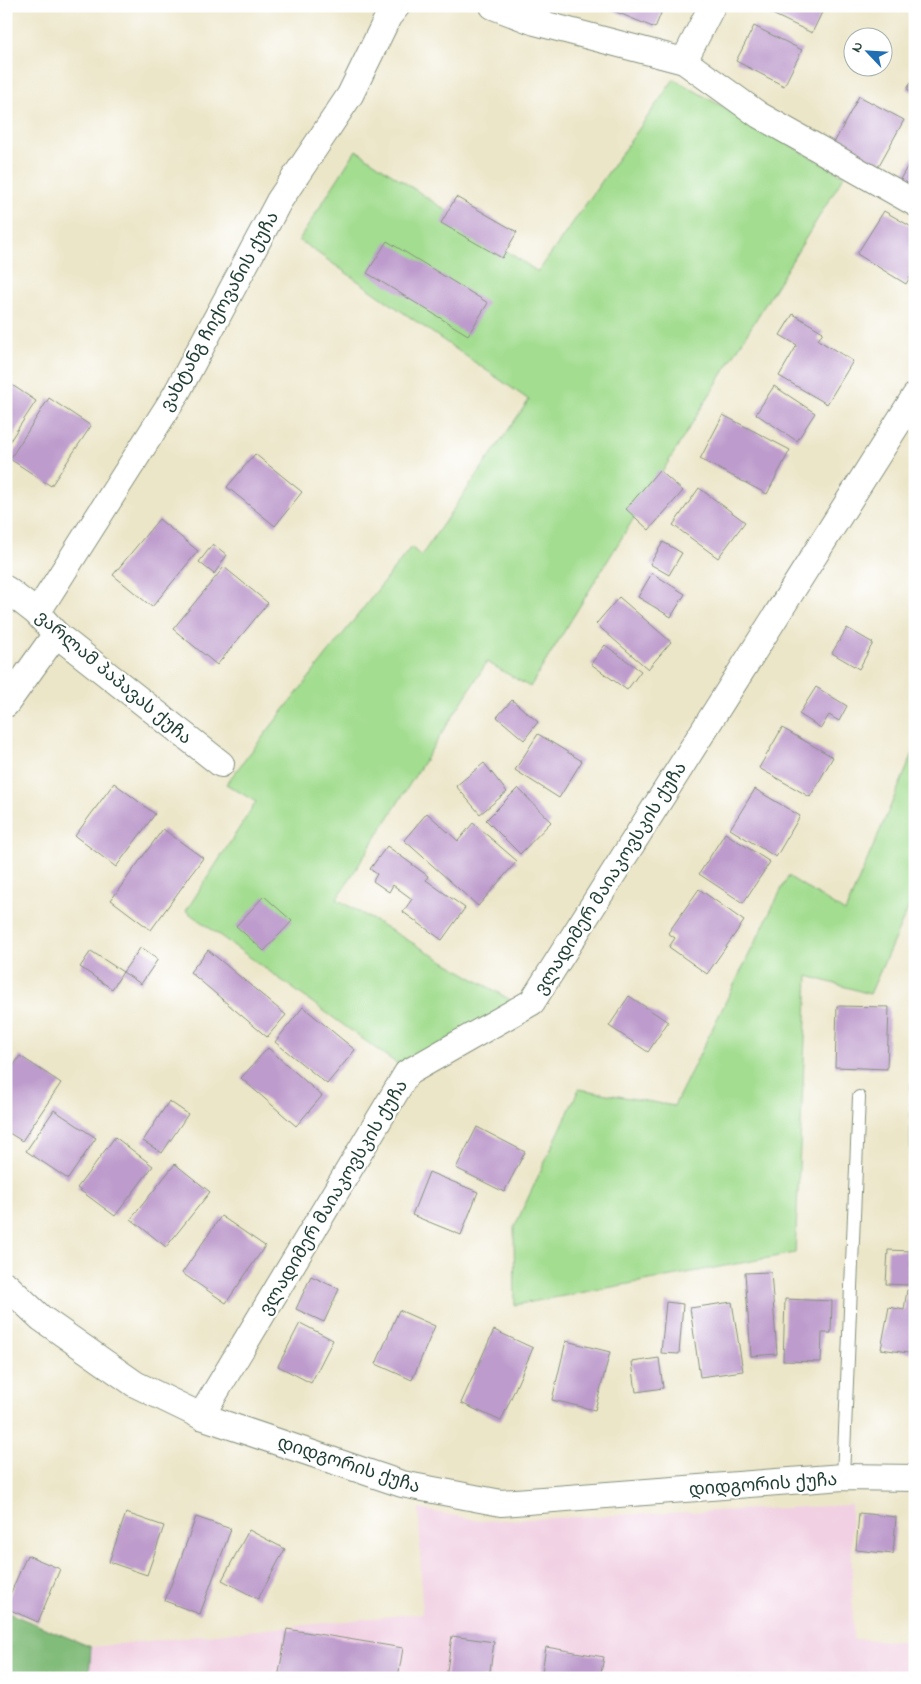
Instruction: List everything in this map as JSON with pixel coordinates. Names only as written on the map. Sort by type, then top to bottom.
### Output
[{"type":"street","name":"ვახტანგ ჩიქოვანის ქუჩა","points":[[37,613],[175,396],[279,201],[350,96],[388,17],[397,6]]},
{"type":"street","points":[[493,6],[535,22],[684,61],[759,115],[915,203]]},
{"type":"street","points":[[684,61],[712,6]]},
{"type":"street","name":"ვლადიმერ მაიაკოვსკის ქუჩა","points":[[201,1416],[407,1074],[532,1002],[915,396]]},
{"type":"street","name":"ვარლამ პაპავას ქუჩა","points":[[6,589],[37,613],[56,634],[221,764]]},
{"type":"street","points":[[6,704],[56,634]]},
{"type":"street","name":"დიდგორის ქუჩა","points":[[6,1285],[41,1318],[135,1384],[201,1416],[402,1484],[501,1503],[843,1477],[915,1478]]},
{"type":"lane","points":[[843,1477],[859,1097]]},
{"type":"shaded area","points":[[851,1505],[853,1639],[915,1642],[915,1678],[89,1678],[91,1647],[422,1613],[419,1509],[481,1521]]},
{"type":"green space","points":[[674,79],[844,176],[530,687],[487,662],[337,899],[514,1002],[400,1066],[186,911],[256,802],[226,784],[411,547],[421,556],[529,400],[299,240],[356,150],[538,272]]},
{"type":"green space","points":[[915,749],[915,893],[870,994],[808,976],[795,1253],[515,1305],[514,1228],[579,1089],[674,1106],[788,876],[845,912]]},
{"type":"green space","points":[[911,1083],[915,1084],[915,1243],[910,1243]]},
{"type":"green space","points":[[6,1612],[91,1647],[89,1678],[6,1678]]},
{"type":"building","points":[[602,6],[664,6],[655,28]]},
{"type":"building","points":[[769,6],[825,6],[812,33],[766,11]]},
{"type":"building","points":[[754,26],[802,50],[784,86],[736,61]]},
{"type":"building","points":[[915,76],[915,93],[907,89]]},
{"type":"building","points":[[859,96],[904,120],[878,167],[834,143]]},
{"type":"building","points":[[915,153],[915,192],[898,183]]},
{"type":"building","points":[[456,197],[517,232],[502,258],[441,223]]},
{"type":"building","points":[[884,211],[915,229],[915,269],[906,284],[857,254]]},
{"type":"building","points":[[387,241],[488,303],[468,335],[367,273]]},
{"type":"building","points":[[793,314],[823,332],[818,340],[853,361],[827,404],[779,376],[797,345],[780,335]]},
{"type":"building","points":[[6,381],[36,401],[6,447]]},
{"type":"building","points":[[774,386],[815,413],[797,441],[756,414]]},
{"type":"building","points":[[49,398],[91,426],[51,486],[10,459]]},
{"type":"building","points":[[723,415],[790,450],[767,494],[700,459]]},
{"type":"building","points":[[255,454],[302,492],[275,526],[227,487]]},
{"type":"building","points":[[659,470],[683,491],[649,530],[626,509]]},
{"type":"building","points":[[699,488],[745,522],[718,558],[673,525]]},
{"type":"building","points":[[159,519],[198,551],[152,607],[113,575]]},
{"type":"building","points":[[663,542],[682,553],[669,575],[650,564]]},
{"type":"building","points":[[213,544],[227,555],[214,574],[199,562]]},
{"type":"building","points":[[224,567],[268,603],[217,665],[173,629]]},
{"type":"building","points":[[652,573],[685,594],[671,617],[638,597]]},
{"type":"building","points":[[619,597],[671,642],[648,669],[596,624]]},
{"type":"building","points":[[847,628],[873,643],[859,669],[832,653]]},
{"type":"building","points":[[605,645],[641,671],[627,690],[591,664]]},
{"type":"building","points":[[816,687],[847,706],[839,721],[829,715],[821,728],[799,714]]},
{"type":"building","points":[[512,700],[538,722],[524,740],[497,717]]},
{"type":"building","points":[[782,728],[833,757],[810,797],[759,768]]},
{"type":"building","points":[[538,734],[582,761],[559,798],[515,770]]},
{"type":"building","points":[[484,763],[507,792],[480,814],[456,786]]},
{"type":"building","points":[[114,783],[155,814],[116,867],[75,836]]},
{"type":"building","points":[[518,788],[551,822],[520,854],[486,820]]},
{"type":"building","points":[[755,789],[800,816],[776,857],[730,829]]},
{"type":"building","points":[[427,813],[458,841],[473,823],[517,861],[478,906],[404,840]]},
{"type":"building","points":[[163,829],[203,858],[151,930],[111,900]]},
{"type":"building","points":[[725,833],[770,862],[743,903],[699,874]]},
{"type":"building","points":[[387,846],[428,876],[426,880],[465,908],[442,940],[403,912],[412,899],[393,885],[389,892],[373,881],[377,874],[370,869]]},
{"type":"building","points":[[699,889],[744,921],[707,974],[669,947],[675,938],[668,933]]},
{"type":"building","points":[[264,896],[292,921],[264,951],[236,926]]},
{"type":"building","points":[[141,947],[158,959],[141,984],[123,972]]},
{"type":"building","points":[[208,950],[286,1015],[267,1037],[190,972]]},
{"type":"building","points":[[91,951],[123,972],[112,989],[80,967]]},
{"type":"building","points":[[629,996],[668,1022],[648,1052],[609,1026]]},
{"type":"building","points":[[837,1006],[889,1007],[887,1069],[835,1067]]},
{"type":"building","points":[[303,1007],[355,1050],[327,1084],[275,1042]]},
{"type":"building","points":[[268,1048],[322,1096],[296,1126],[241,1078]]},
{"type":"building","points":[[20,1056],[61,1083],[22,1141],[6,1131],[6,1077]]},
{"type":"building","points":[[169,1101],[188,1114],[162,1153],[143,1141]]},
{"type":"building","points":[[54,1110],[96,1138],[68,1179],[26,1151]]},
{"type":"building","points":[[477,1127],[525,1152],[504,1192],[456,1168]]},
{"type":"building","points":[[115,1137],[153,1166],[115,1216],[77,1188]]},
{"type":"building","points":[[175,1164],[210,1192],[166,1247],[131,1219]]},
{"type":"building","points":[[429,1172],[478,1192],[461,1235],[412,1215]]},
{"type":"building","points":[[221,1216],[265,1246],[226,1303],[182,1273]]},
{"type":"building","points":[[888,1250],[911,1251],[909,1285],[886,1284]]},
{"type":"building","points":[[771,1272],[777,1354],[751,1356],[745,1273]]},
{"type":"building","points":[[311,1276],[339,1289],[324,1322],[296,1309]]},
{"type":"building","points":[[907,1290],[915,1291],[915,1354],[881,1349],[889,1307],[904,1310]]},
{"type":"building","points":[[785,1299],[832,1301],[831,1333],[822,1333],[821,1362],[783,1361]]},
{"type":"building","points":[[666,1302],[683,1304],[679,1354],[661,1353]]},
{"type":"building","points":[[732,1302],[743,1371],[700,1377],[690,1308]]},
{"type":"building","points":[[399,1310],[435,1326],[412,1380],[376,1364]]},
{"type":"building","points":[[300,1323],[333,1340],[311,1383],[278,1366]]},
{"type":"building","points":[[494,1330],[533,1348],[501,1421],[461,1403]]},
{"type":"building","points":[[566,1341],[610,1352],[595,1410],[552,1400]]},
{"type":"building","points":[[659,1358],[663,1388],[636,1392],[632,1362]]},
{"type":"building","points":[[126,1513],[164,1526],[147,1575],[109,1562]]},
{"type":"building","points":[[859,1513],[896,1517],[893,1554],[856,1550]]},
{"type":"building","points":[[196,1517],[231,1529],[200,1614],[165,1601]]},
{"type":"building","points":[[249,1530],[285,1549],[258,1599],[222,1580]]},
{"type":"building","points":[[27,1555],[60,1569],[38,1622],[6,1608]]},
{"type":"building","points":[[287,1629],[403,1648],[398,1678],[278,1678]]},
{"type":"building","points":[[452,1636],[494,1642],[489,1678],[446,1678]]},
{"type":"building","points":[[546,1647],[604,1657],[600,1678],[541,1678]]}]
